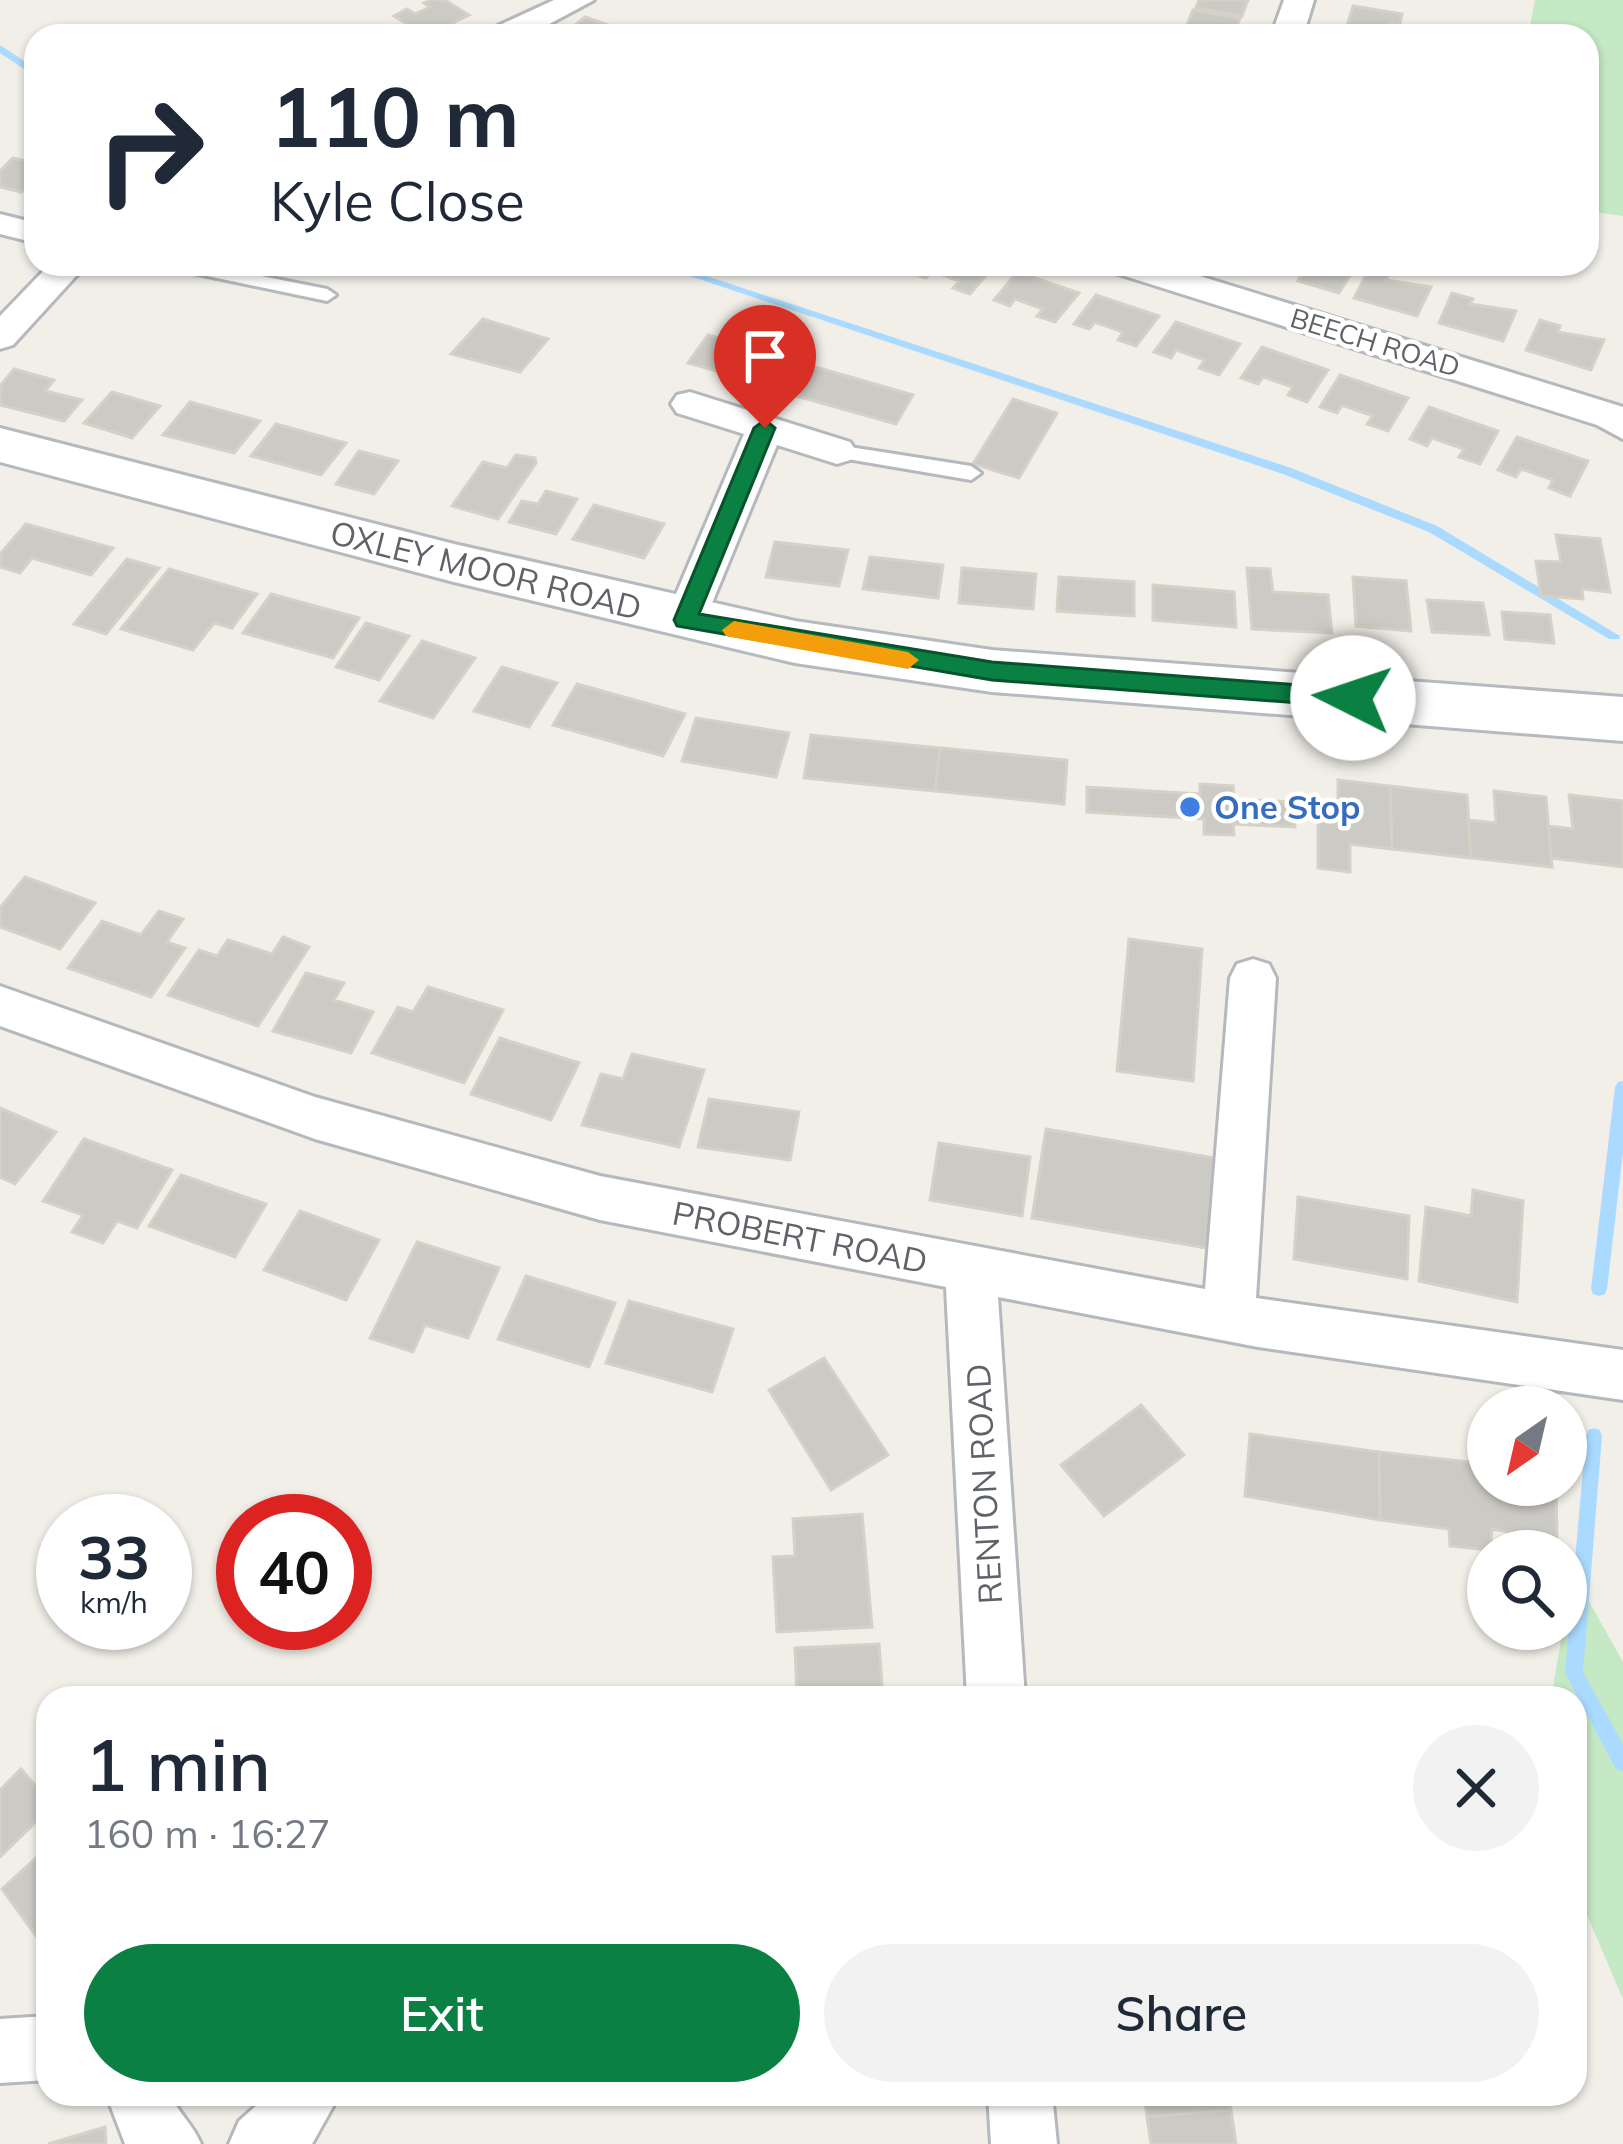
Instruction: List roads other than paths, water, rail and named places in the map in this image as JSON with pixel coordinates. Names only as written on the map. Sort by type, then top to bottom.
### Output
[{"type":"street","points":[[528,24],[579,0]]},
{"type":"street","points":[[0,337],[58,276]]},
{"type":"street","name":"BEECH ROAD","points":[[1210,278],[1610,416],[1623,426]]},
{"type":"street","points":[[690,404],[837,451]]},
{"type":"street","points":[[685,620],[765,428]]},
{"type":"street","name":"OXLEY MOOR ROAD","points":[[0,445],[685,620],[992,671],[1623,719]]},
{"type":"street","points":[[1228,1317],[1252,978]]},
{"type":"street","name":"PROBERT ROAD","points":[[0,1006],[315,1118],[600,1198],[1228,1317],[1623,1375]]},
{"type":"street","name":"RENTON ROAD","points":[[971,1270],[995,1686]]},
{"type":"street","points":[[0,2051],[36,2049]]},
{"type":"street","points":[[143,2106],[152,2130],[168,2144]]},
{"type":"street","points":[[262,2144],[285,2126],[299,2106]]},
{"type":"street","points":[[1022,2106],[1024,2144]]},
{"type":"lane","points":[[233,276],[327,295]]},
{"type":"lane","points":[[837,451],[971,473]]},
{"type":"waterway","points":[[0,48],[24,65]]},
{"type":"waterway","points":[[695,276],[1287,471],[1433,529],[1614,636]]},
{"type":"waterway","points":[[1599,1289],[1623,1087]]},
{"type":"waterway","points":[[1581,1686],[1574,1673],[1594,1436]]},
{"type":"waterway","points":[[1587,1697],[1623,1762]]},
{"type":"place","name":"One Stop","points":[[1190,807]]}]
